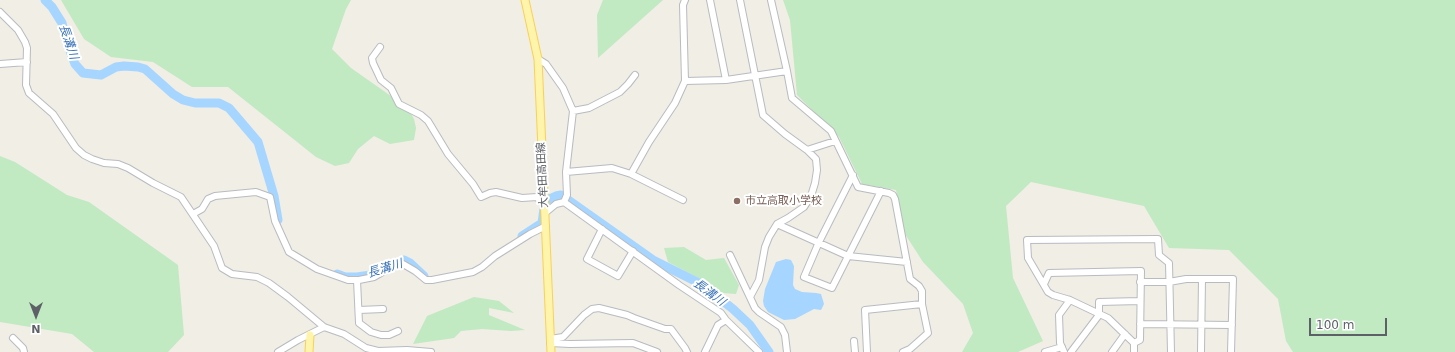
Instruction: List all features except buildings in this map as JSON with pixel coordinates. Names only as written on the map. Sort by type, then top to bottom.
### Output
[{"type":"main road","name":"大牟田高田線","points":[[525,0],[538,59],[551,352]]},
{"type":"main road","points":[[309,352],[310,335]]},
{"type":"street","points":[[631,174],[649,142],[675,103],[685,81],[683,5],[685,0]]},
{"type":"street","points":[[710,0],[726,80]]},
{"type":"street","points":[[740,0],[762,115],[807,150],[816,159],[817,170],[816,183],[811,196],[804,206],[777,224],[769,237],[765,247],[759,280],[750,297]]},
{"type":"street","points":[[771,0],[792,98],[831,131],[858,187],[881,191],[893,195],[895,199],[910,279],[919,286],[922,291],[922,304],[928,333],[910,349],[903,352]]},
{"type":"street","points":[[0,12],[18,30],[25,42],[27,48],[26,85],[29,93],[53,114],[76,148],[84,155],[92,159],[104,163],[118,164],[128,168],[181,197],[214,246],[222,268],[232,274],[257,277],[269,283],[324,327],[344,334],[366,348],[377,352],[407,350],[431,352]]},
{"type":"street","points":[[380,47],[372,58],[381,80],[391,88],[399,104],[421,115],[428,121],[448,154],[473,184],[481,197],[496,192],[522,198],[537,197],[545,210],[556,204],[564,202],[721,313],[726,320],[759,352]]},
{"type":"street","points":[[538,59],[546,64],[564,88],[572,111],[566,172],[567,195],[564,202]]},
{"type":"street","points":[[0,64],[27,62]]},
{"type":"street","points":[[685,81],[726,80],[787,71]]},
{"type":"street","points":[[572,111],[589,108],[620,92],[635,75]]},
{"type":"street","points":[[807,150],[835,141]]},
{"type":"street","points":[[566,172],[612,168],[631,174],[683,200]]},
{"type":"street","points":[[853,175],[804,277],[832,288],[881,191]]},
{"type":"street","points":[[193,214],[202,209],[208,199],[215,196],[256,192],[270,197],[275,221],[289,252],[317,269],[348,280],[374,277],[393,266],[403,264],[426,280],[474,272],[495,256],[530,234],[546,226]]},
{"type":"street","points":[[777,224],[820,242],[848,256],[907,262]]},
{"type":"street","points":[[602,229],[588,258],[618,276],[633,251]]},
{"type":"street","points":[[1134,352],[1134,343],[1108,318],[1070,300],[1048,292],[1028,258],[1027,240],[1158,239],[1159,255],[1169,263],[1171,352]]},
{"type":"street","points":[[730,255],[750,297],[759,312],[781,327],[785,335],[786,352]]},
{"type":"street","points":[[1044,284],[1049,272],[1140,271],[1140,340],[1134,343]]},
{"type":"street","points":[[1140,282],[1169,282],[1186,279],[1232,279],[1231,352]]},
{"type":"street","points":[[1201,352],[1202,279]]},
{"type":"street","points":[[357,280],[359,323],[371,332],[381,335],[389,335],[398,332]]},
{"type":"street","points":[[1046,352],[1063,349],[1060,343],[1059,315],[1070,300]]},
{"type":"street","points":[[1071,352],[1099,315],[1099,302],[1140,301]]},
{"type":"street","points":[[867,352],[864,310],[922,304]]},
{"type":"street","points":[[359,310],[383,308]]},
{"type":"street","points":[[550,341],[563,337],[584,315],[592,309],[599,308],[627,315],[665,329],[671,329],[687,352]]},
{"type":"street","points":[[705,352],[718,325],[726,320]]},
{"type":"street","points":[[1140,324],[1232,325]]},
{"type":"street","points":[[278,352],[324,327]]},
{"type":"street","points":[[1112,352],[1125,334]]},
{"type":"street","points":[[14,338],[23,348],[24,352]]},
{"type":"street","points":[[550,341],[570,344],[633,343],[657,352]]},
{"type":"street","points":[[854,341],[855,352]]},
{"type":"green space","points":[[61,0],[351,0],[346,9],[332,49],[351,68],[408,108],[414,119],[416,128],[414,140],[390,144],[374,136],[358,149],[349,163],[335,166],[316,157],[228,87],[192,87],[153,62],[111,57],[84,39]]},
{"type":"green space","points":[[603,0],[663,0],[598,58],[597,15]]},
{"type":"green space","points":[[783,0],[1455,0],[1455,352],[1293,352],[1286,341],[1278,299],[1229,250],[1169,248],[1144,206],[1031,182],[1006,206],[1013,278],[1043,341],[1018,352],[962,352],[973,333],[963,304],[923,262],[905,234],[896,190],[862,184],[839,137],[797,95],[790,20]]},
{"type":"green space","points":[[0,156],[15,162],[67,195],[89,202],[178,265],[184,335],[168,352],[94,352],[72,334],[0,322]]},
{"type":"green space","points":[[684,247],[706,260],[724,258],[739,285],[736,294],[723,293],[706,282],[668,262],[664,248]]},
{"type":"green space","points":[[474,297],[499,301],[514,313],[489,308],[489,315],[525,330],[511,331],[482,329],[461,331],[454,338],[413,344],[427,316]]},
{"type":"water","points":[[786,259],[791,260],[794,266],[793,285],[795,289],[802,292],[821,294],[824,304],[821,310],[814,309],[795,319],[784,320],[768,312],[763,301],[765,289],[776,262]]},
{"type":"waterway","name":"長溝川","points":[[45,0],[52,7],[62,23],[66,40],[75,64],[83,73],[101,75],[116,67],[138,67],[145,69],[173,94],[183,100],[195,103],[219,103],[229,108],[258,142],[274,196],[278,220]]},
{"type":"waterway","name":"長溝川","points":[[522,236],[542,223],[545,201],[561,195],[653,260],[701,284],[733,309],[750,325],[769,352]]},
{"type":"waterway","name":"長溝川","points":[[390,266],[404,260],[410,263],[424,276]]},
{"type":"waterway","name":"長溝川","points":[[337,274],[345,277],[371,275]]},
{"type":"place","name":"市立高取小学校","points":[[737,201]]}]
